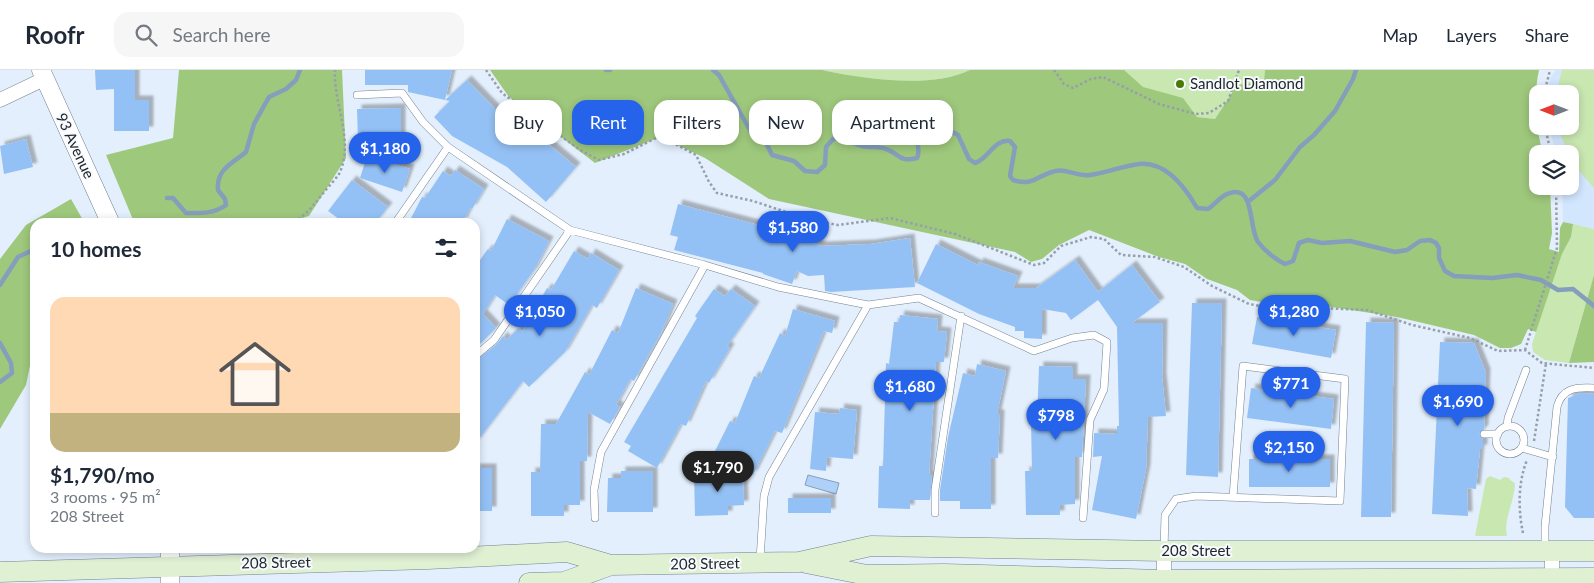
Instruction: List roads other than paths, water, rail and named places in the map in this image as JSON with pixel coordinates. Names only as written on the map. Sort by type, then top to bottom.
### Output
[{"type":"main road","name":"208 Street","points":[[0,572],[170,565],[428,559],[568,552],[611,565],[800,562],[871,546],[1164,551],[1594,551]]},
{"type":"main road","name":"208 Street","points":[[800,562],[867,575],[944,574],[1164,581],[1552,580],[1594,578]]},
{"type":"main road","name":"208 Street","points":[[529,583],[564,582],[611,565]]},
{"type":"street","points":[[0,100],[42,75]]},
{"type":"street","name":"93 Avenue","points":[[42,75],[108,218]]},
{"type":"street","points":[[1164,551],[1164,581]]},
{"type":"street","points":[[1552,552],[1552,580]]},
{"type":"lane","points":[[357,95],[402,93],[423,122],[448,146],[570,230],[705,265],[778,287],[868,305],[919,298],[1034,351],[1072,338],[1094,335],[1107,342],[1104,389],[1090,420],[1082,518]]},
{"type":"lane","points":[[399,218],[448,146]]},
{"type":"lane","points":[[480,352],[494,340],[570,230]]},
{"type":"lane","points":[[595,518],[594,490],[601,452],[705,265]]},
{"type":"lane","points":[[760,563],[764,496],[769,478],[868,305]]},
{"type":"lane","points":[[934,513],[935,490],[961,316]]},
{"type":"lane","points":[[1164,551],[1165,515],[1176,499],[1196,496],[1233,498],[1340,500],[1344,379],[1243,366],[1233,498]]},
{"type":"lane","points":[[1484,434],[1498,434],[1507,426],[1508,418],[1526,370]]},
{"type":"lane","points":[[1552,552],[1544,542],[1544,526],[1559,399],[1572,388],[1594,388]]},
{"type":"lane","points":[[1507,426],[1520,430],[1524,438],[1522,448]]},
{"type":"lane","points":[[1498,434],[1497,444],[1502,452],[1511,454],[1522,448],[1553,457]]},
{"type":"water","points":[[808,475],[839,483],[836,494],[805,485]]},
{"type":"waterway","points":[[167,198],[173,198],[186,213],[202,213],[226,205],[225,199],[218,190],[220,177],[226,167],[246,152],[254,124],[269,97],[286,89],[296,80],[300,70]]},
{"type":"waterway","points":[[713,70],[719,75],[751,132],[763,136],[772,155],[794,161],[805,171],[817,172],[825,165],[826,147],[833,139],[842,139],[862,146],[883,148],[906,159],[917,158],[919,153],[917,135],[920,129],[924,126],[935,125],[958,135],[969,159],[975,163],[984,158],[999,143],[1010,141],[1015,147],[1010,176],[1013,180],[1020,182],[1034,180],[1057,171],[1090,175],[1133,165],[1149,164],[1166,171],[1174,177],[1187,192],[1197,208],[1208,209],[1227,194],[1236,192],[1243,194],[1250,208],[1258,242],[1270,254],[1285,264],[1293,261],[1299,243],[1308,240],[1322,243],[1350,241],[1395,252],[1407,250],[1420,241],[1430,240],[1436,243],[1439,248],[1439,258],[1445,271],[1454,276],[1492,278],[1517,275],[1541,280],[1558,290],[1573,289],[1594,306]]},
{"type":"waterway","points":[[1249,201],[1275,180],[1300,147],[1314,135],[1335,111],[1356,70]]},
{"type":"waterway","points":[[0,285],[18,257],[30,251]]},
{"type":"waterway","points":[[0,343],[11,363],[12,373],[0,382]]},
{"type":"place","name":"Sandlot Diamond","points":[[1180,84]]}]
